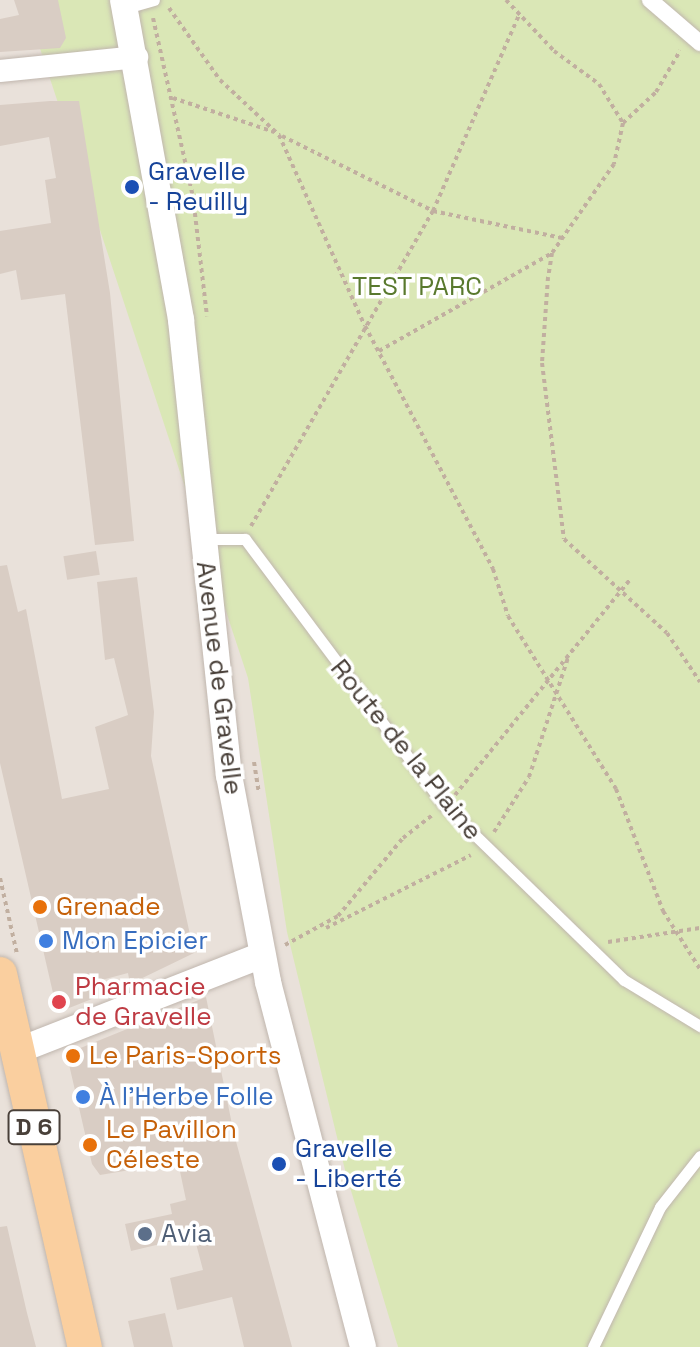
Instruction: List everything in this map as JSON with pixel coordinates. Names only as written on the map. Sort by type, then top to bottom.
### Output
[{"type":"main road","name":"D 6","points":[[10,972],[17,1051],[85,1347]]},
{"type":"street","points":[[650,0],[696,40]]},
{"type":"street","name":"Avenue de Gravelle","points":[[124,4],[147,103],[181,320],[229,775],[274,950],[326,1227],[363,1347]]},
{"type":"street","points":[[0,71],[137,57]]},
{"type":"street","points":[[17,1051],[274,950]]},
{"type":"lane","points":[[124,4],[154,0]]},
{"type":"lane","points":[[202,539],[245,539]]},
{"type":"lane","name":"Route de la Plaine","points":[[245,539],[444,805],[624,980],[700,1026]]},
{"type":"lane","points":[[593,1347],[660,1207],[700,1156]]},
{"type":"path","points":[[164,0],[220,80],[279,135],[365,326],[493,569],[508,616],[628,810],[673,931],[700,969]]},
{"type":"path","points":[[506,0],[519,15],[599,84],[623,123]]},
{"type":"path","points":[[245,539],[433,211],[519,15]]},
{"type":"path","points":[[379,351],[552,253],[614,164],[623,123],[656,92],[696,40]]},
{"type":"path","points":[[147,103],[171,98],[279,135],[433,211],[562,238]]},
{"type":"path","points":[[552,253],[542,363],[554,495],[564,539],[667,633],[700,682]]},
{"type":"path","points":[[547,679],[630,580]]},
{"type":"path","name":"Avenue de Gravelle","points":[[253,754],[260,799]]},
{"type":"path","points":[[0,878],[10,972]]},
{"type":"path","points":[[592,949],[700,928]]},
{"type":"path","points":[[274,950],[282,931]]},
{"type":"path","points":[[274,950],[316,932]]},
{"type":"shaded area","points":[[0,0],[147,0],[398,1347],[0,1347]]},
{"type":"green space","name":"TEST PARC","points":[[24,0],[700,0],[700,1347],[398,1347],[346,1174],[287,932],[248,678]]},
{"type":"building","points":[[14,0],[58,0],[66,38],[60,48],[0,52],[0,19],[19,15]]},
{"type":"building","points":[[79,101],[110,293],[134,541],[95,545],[65,294],[21,300],[16,270],[0,274],[0,231],[51,223],[45,180],[56,178],[49,137],[0,146],[0,105]]},
{"type":"building","points":[[96,551],[100,575],[67,580],[63,556]]},
{"type":"building","points":[[7,565],[18,612],[26,609],[62,799],[109,789],[95,727],[128,715],[114,658],[105,660],[97,582],[137,577],[154,712],[151,756],[194,953],[130,984],[128,973],[94,982],[97,997],[64,1010],[56,1006],[0,763],[0,566]]},
{"type":"building","points":[[206,997],[234,1134],[292,1347],[244,1347],[232,1297],[177,1310],[170,1278],[203,1270],[194,1236],[131,1251],[125,1224],[172,1214],[170,1204],[186,1200],[178,1162],[100,1175],[92,1164],[68,1060],[73,1051]]},
{"type":"building","points":[[7,1226],[36,1347],[0,1347],[0,1227]]},
{"type":"building","points":[[165,1313],[173,1347],[134,1347],[128,1321]]},
{"type":"place","name":"Gravelle - Reuilly","points":[[132,187]]},
{"type":"place","name":"Grenade","points":[[40,907]]},
{"type":"place","name":"Mon Epicier","points":[[46,941]]},
{"type":"place","name":"Pharmacie de Gravelle","points":[[59,1002]]},
{"type":"place","name":"Le Paris-Sports","points":[[73,1056]]},
{"type":"place","name":"À l'Herbe Folle","points":[[83,1097]]},
{"type":"place","name":"Le Pavillon Céleste","points":[[90,1145]]},
{"type":"place","name":"Gravelle - Liberté","points":[[279,1164]]},
{"type":"place","name":"Avia","points":[[145,1234]]}]
